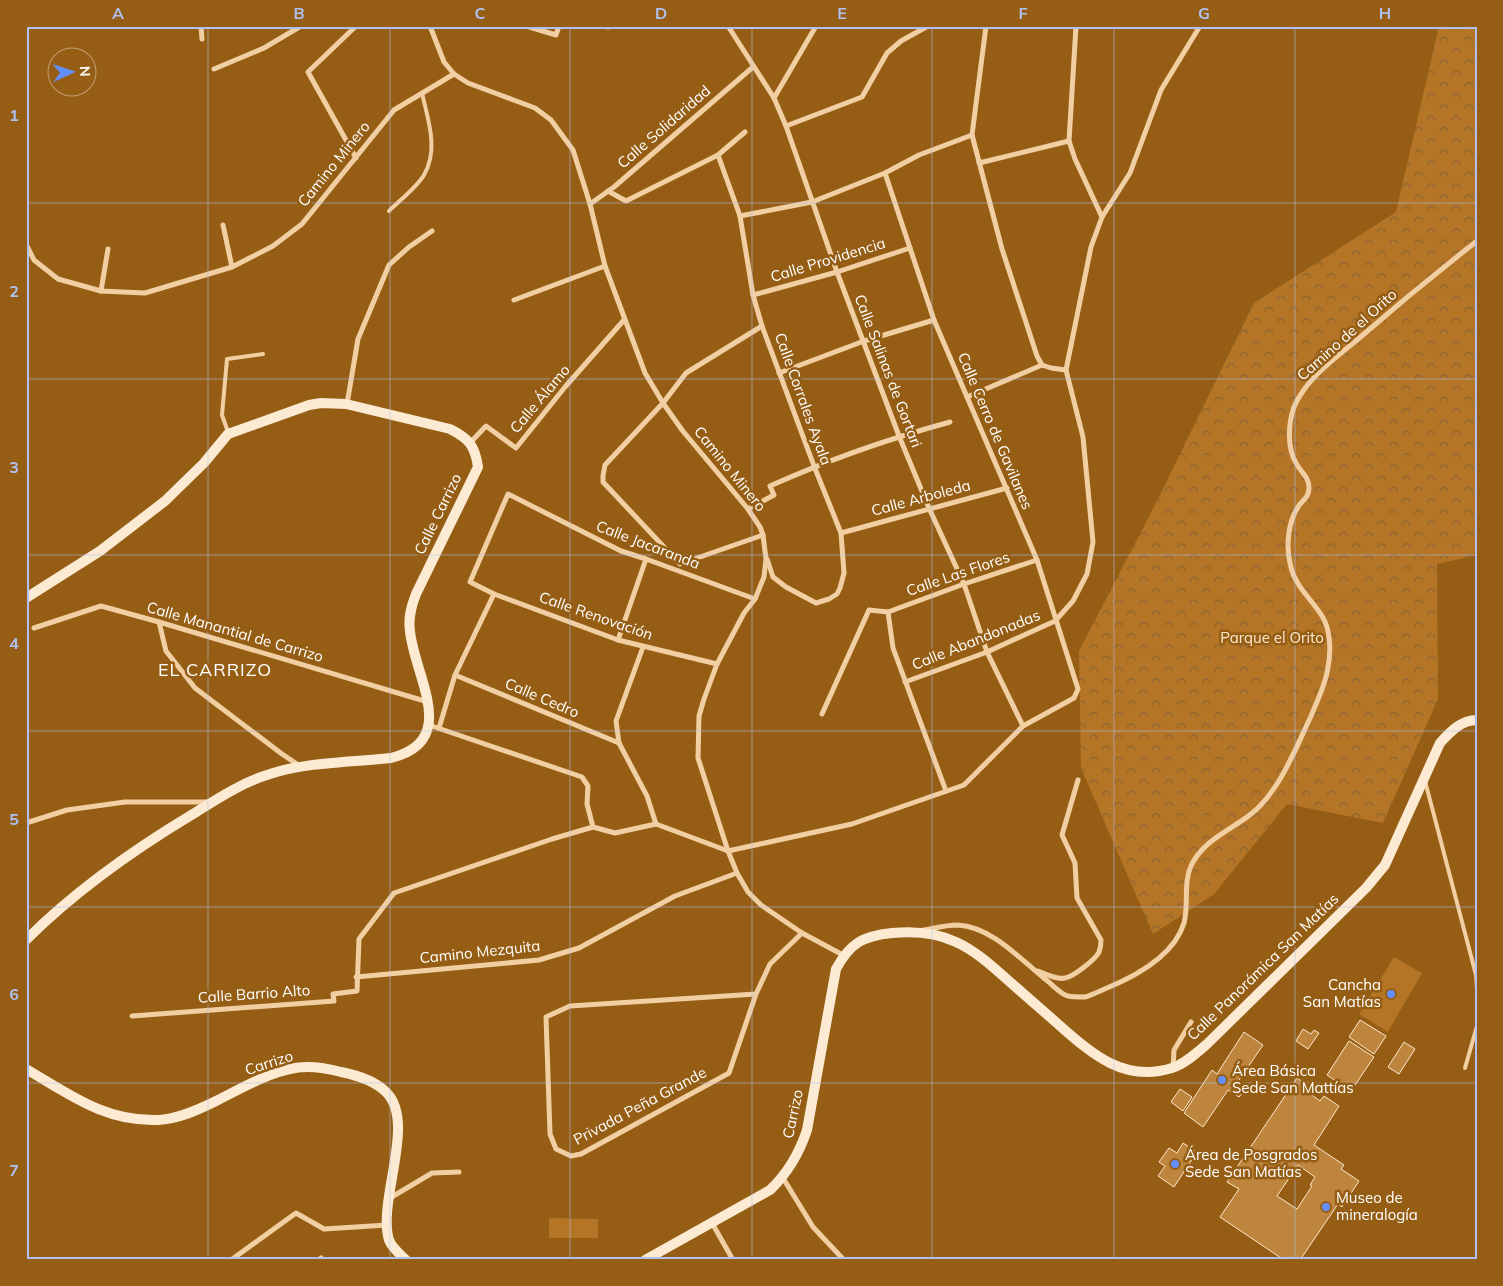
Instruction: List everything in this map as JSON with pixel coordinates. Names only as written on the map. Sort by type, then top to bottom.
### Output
[{"type":"street","points":[[201,26],[202,39]]},
{"type":"street","points":[[214,69],[264,48],[300,26]]},
{"type":"street","points":[[356,26],[308,72],[356,158]]},
{"type":"street","name":"Camino Minero","points":[[430,26],[444,62],[454,74],[468,83],[535,108],[551,120],[573,150],[590,204],[605,266],[645,373],[682,430],[748,509],[760,527],[766,559],[764,577],[755,599],[744,613],[717,664],[704,699],[699,716],[698,758],[728,851],[737,873],[748,892],[761,905],[802,933],[844,955]]},
{"type":"street","points":[[526,26],[556,35],[559,26]]},
{"type":"street","name":"Calle Salinas de Gortari","points":[[728,26],[774,98],[786,126],[837,272],[899,436],[964,584],[987,652],[1022,726]]},
{"type":"street","points":[[774,98],[816,26]]},
{"type":"street","points":[[786,126],[862,97],[887,53],[901,40],[928,26]]},
{"type":"street","points":[[986,26],[972,135],[1002,249],[1037,356],[1042,365]]},
{"type":"street","points":[[1076,26],[1069,140],[1075,159],[1102,217]]},
{"type":"street","points":[[1055,621],[1073,601],[1087,574],[1093,542],[1083,437],[1066,370],[1091,247],[1102,217],[1130,172],[1161,90],[1200,26]]},
{"type":"street","name":"Calle Solidaridad","points":[[590,204],[608,191],[754,67]]},
{"type":"street","name":"Camino Minero","points":[[26,244],[34,260],[58,279],[101,292],[145,293],[232,267],[273,246],[302,224],[394,110],[454,74]]},
{"type":"street","points":[[608,191],[626,201],[718,155],[745,132]]},
{"type":"street","points":[[740,216],[812,202],[885,173],[918,155],[972,135]]},
{"type":"street","points":[[980,163],[1069,140]]},
{"type":"street","name":"Calle Corrales Ayala","points":[[718,155],[740,216],[753,295],[762,326],[841,533],[844,573],[840,588],[837,594],[829,599],[816,602],[786,587],[773,577],[766,559]]},
{"type":"street","name":"Calle Cerro de Gavilanes","points":[[885,173],[934,320],[1037,560],[1078,688],[1074,698],[1022,726]]},
{"type":"street","points":[[223,224],[232,267]]},
{"type":"street","points":[[346,404],[358,340],[389,265],[409,247],[432,231]]},
{"type":"street","name":"Camino de el Orito","points":[[914,932],[942,926],[960,925],[983,932],[1066,996],[1085,997],[1126,980],[1159,958],[1174,943],[1184,923],[1189,869],[1199,852],[1253,813],[1270,792],[1289,764],[1322,688],[1328,669],[1329,643],[1325,620],[1295,580],[1289,562],[1288,542],[1290,527],[1297,507],[1307,497],[1309,486],[1306,474],[1296,464],[1290,445],[1289,426],[1294,408],[1304,389],[1322,370],[1394,307],[1477,241]]},
{"type":"street","name":"Calle Providencia","points":[[753,295],[837,272],[910,248]]},
{"type":"street","points":[[101,292],[108,249]]},
{"type":"street","points":[[514,300],[605,266]]},
{"type":"street","name":"Calle Álamo","points":[[470,443],[486,426],[516,448],[565,387],[624,320]]},
{"type":"street","points":[[779,374],[864,342],[934,320]]},
{"type":"street","points":[[663,403],[686,373],[762,326]]},
{"type":"street","points":[[967,397],[1042,365],[1066,370]]},
{"type":"street","points":[[26,598],[100,551],[164,501],[204,463],[228,434],[309,405],[321,403],[346,404],[450,429],[464,436],[470,443]]},
{"type":"street","name":"Calle Jacaranda","points":[[663,403],[605,465],[604,482],[680,564],[763,535]]},
{"type":"street","points":[[748,509],[774,495],[770,486],[814,466],[899,436],[950,422]]},
{"type":"street","name":"Calle Carrizo","points":[[434,727],[429,702],[412,646],[410,612],[416,594],[478,467],[477,456],[470,443]]},
{"type":"street","name":"Calle Arboleda","points":[[841,533],[1007,488]]},
{"type":"street","name":"Calle Jacaranda","points":[[470,582],[508,494],[621,551],[755,599]]},
{"type":"street","points":[[618,640],[646,559]]},
{"type":"street","name":"Calle Las Flores","points":[[822,714],[869,610],[888,612],[1037,560]]},
{"type":"street","name":"Calle Renovación","points":[[470,582],[494,594],[618,640],[717,664]]},
{"type":"street","points":[[26,940],[50,916],[112,865],[213,802],[250,782],[270,774],[302,767],[391,758],[404,754],[418,745],[434,727],[494,594]]},
{"type":"street","name":"Calle Manantial de Carrizo","points":[[34,628],[101,606],[429,702]]},
{"type":"street","points":[[888,612],[893,648],[946,792]]},
{"type":"street","name":"Calle Abandonadas","points":[[905,682],[987,652],[1055,621]]},
{"type":"street","points":[[159,622],[166,651],[195,688],[302,767]]},
{"type":"street","points":[[643,646],[616,721],[619,743],[647,796],[656,824]]},
{"type":"street","name":"Calle Cedro","points":[[456,676],[619,743]]},
{"type":"street","name":"Calle Panorámica San Matías","points":[[844,955],[856,942],[875,935],[914,932],[954,941],[985,960],[1091,1053],[1108,1063],[1140,1072],[1173,1068],[1189,1059],[1206,1045],[1366,888],[1384,865],[1440,743],[1450,732],[1467,720],[1477,720]]},
{"type":"street","points":[[356,977],[359,939],[394,893],[552,839],[593,828],[615,833],[656,824],[728,851],[852,824],[964,785],[1022,726]]},
{"type":"street","points":[[434,727],[582,777],[588,786],[587,804],[593,828]]},
{"type":"street","points":[[1033,969],[1055,978],[1064,979],[1072,976],[1098,954],[1101,948],[1101,940],[1077,898],[1075,863],[1062,834],[1078,780]]},
{"type":"street","points":[[26,823],[67,810],[125,802],[213,802]]},
{"type":"street","name":"Camino Mezquita","points":[[356,977],[539,960],[579,948],[675,896],[737,873]]},
{"type":"street","name":"Privada Peña Grande","points":[[756,994],[570,1006],[546,1017],[550,1134],[556,1149],[571,1156],[581,1154],[728,1073],[756,994],[770,964],[802,933]]},
{"type":"street","name":"Carrizo","points":[[645,1260],[770,1190],[783,1178],[801,1148],[807,1130],[832,986],[836,969],[844,955]]},
{"type":"street","name":"Calle Barrio Alto","points":[[132,1016],[334,1001],[334,994],[357,990],[356,977]]},
{"type":"street","points":[[1173,1068],[1174,1050],[1191,1022]]},
{"type":"street","name":"Carrizo","points":[[26,1069],[85,1104],[118,1117],[139,1120],[160,1120],[182,1115],[200,1109],[260,1079],[306,1067],[341,1072],[374,1083],[387,1092],[394,1105],[398,1119],[387,1225],[390,1241],[397,1252],[406,1260]]},
{"type":"street","points":[[390,1198],[432,1173],[459,1172]]},
{"type":"street","points":[[783,1178],[813,1227],[844,1260]]},
{"type":"street","points":[[231,1260],[296,1213],[324,1229],[387,1225]]},
{"type":"street","points":[[712,1222],[733,1260]]},
{"type":"street","points":[[318,1260],[321,1258],[322,1260]]},
{"type":"lane","points":[[389,211],[424,176],[432,153],[432,135],[422,93]]},
{"type":"lane","points":[[228,434],[222,415],[227,359],[263,354]]},
{"type":"lane","points":[[1424,779],[1476,975],[1477,988]]},
{"type":"lane","points":[[1465,1068],[1477,1026]]},
{"type":"green space","name":"Parque el Orito","points":[[1439,26],[1477,26],[1477,555],[1437,564],[1438,699],[1383,823],[1287,804],[1214,894],[1153,934],[1081,768],[1079,651],[1155,505],[1254,303],[1396,212]]},
{"type":"green space","name":"Cancha San Matías","points":[[1394,957],[1422,973],[1388,1032],[1359,1014]]},
{"type":"green space","points":[[549,1218],[598,1219],[598,1238],[549,1238]]},
{"type":"building","points":[[1360,1020],[1386,1036],[1374,1054],[1349,1037]]},
{"type":"building","points":[[1303,1029],[1311,1034],[1314,1030],[1319,1033],[1308,1049],[1296,1041]]},
{"type":"building","name":"Área Básica Sede San Mattías","points":[[1244,1032],[1263,1045],[1235,1086],[1243,1092],[1239,1097],[1228,1090],[1203,1127],[1184,1113],[1212,1070],[1217,1074]]},
{"type":"building","points":[[1349,1041],[1374,1057],[1351,1091],[1327,1075]]},
{"type":"building","points":[[1404,1042],[1415,1049],[1399,1074],[1388,1067]]},
{"type":"building","points":[[1297,1078],[1315,1090],[1312,1095],[1320,1101],[1324,1096],[1339,1106],[1314,1145],[1344,1165],[1341,1169],[1359,1181],[1342,1207],[1338,1204],[1300,1260],[1284,1260],[1220,1217],[1239,1189],[1227,1182]],"holes":[[[1298,1165],[1315,1177],[1310,1185],[1312,1186],[1297,1209],[1277,1196]]]},
{"type":"building","points":[[1180,1089],[1192,1097],[1183,1111],[1171,1102]]},
{"type":"building","name":"Área de Posgrados Sede San Matías","points":[[1183,1143],[1197,1152],[1174,1187],[1158,1176],[1165,1166],[1159,1162],[1169,1148],[1177,1153]]},
{"type":"place","name":"Cancha San Matías","points":[[1391,994]]},
{"type":"place","name":"Área Básica Sede San Mattías","points":[[1222,1080]]},
{"type":"place","name":"Área de Posgrados Sede San Matías","points":[[1175,1164]]},
{"type":"place","name":"Museo de mineralogía","points":[[1326,1207]]},
{"type":"district","name":"EL CARRIZO","points":[[215,670]]}]
